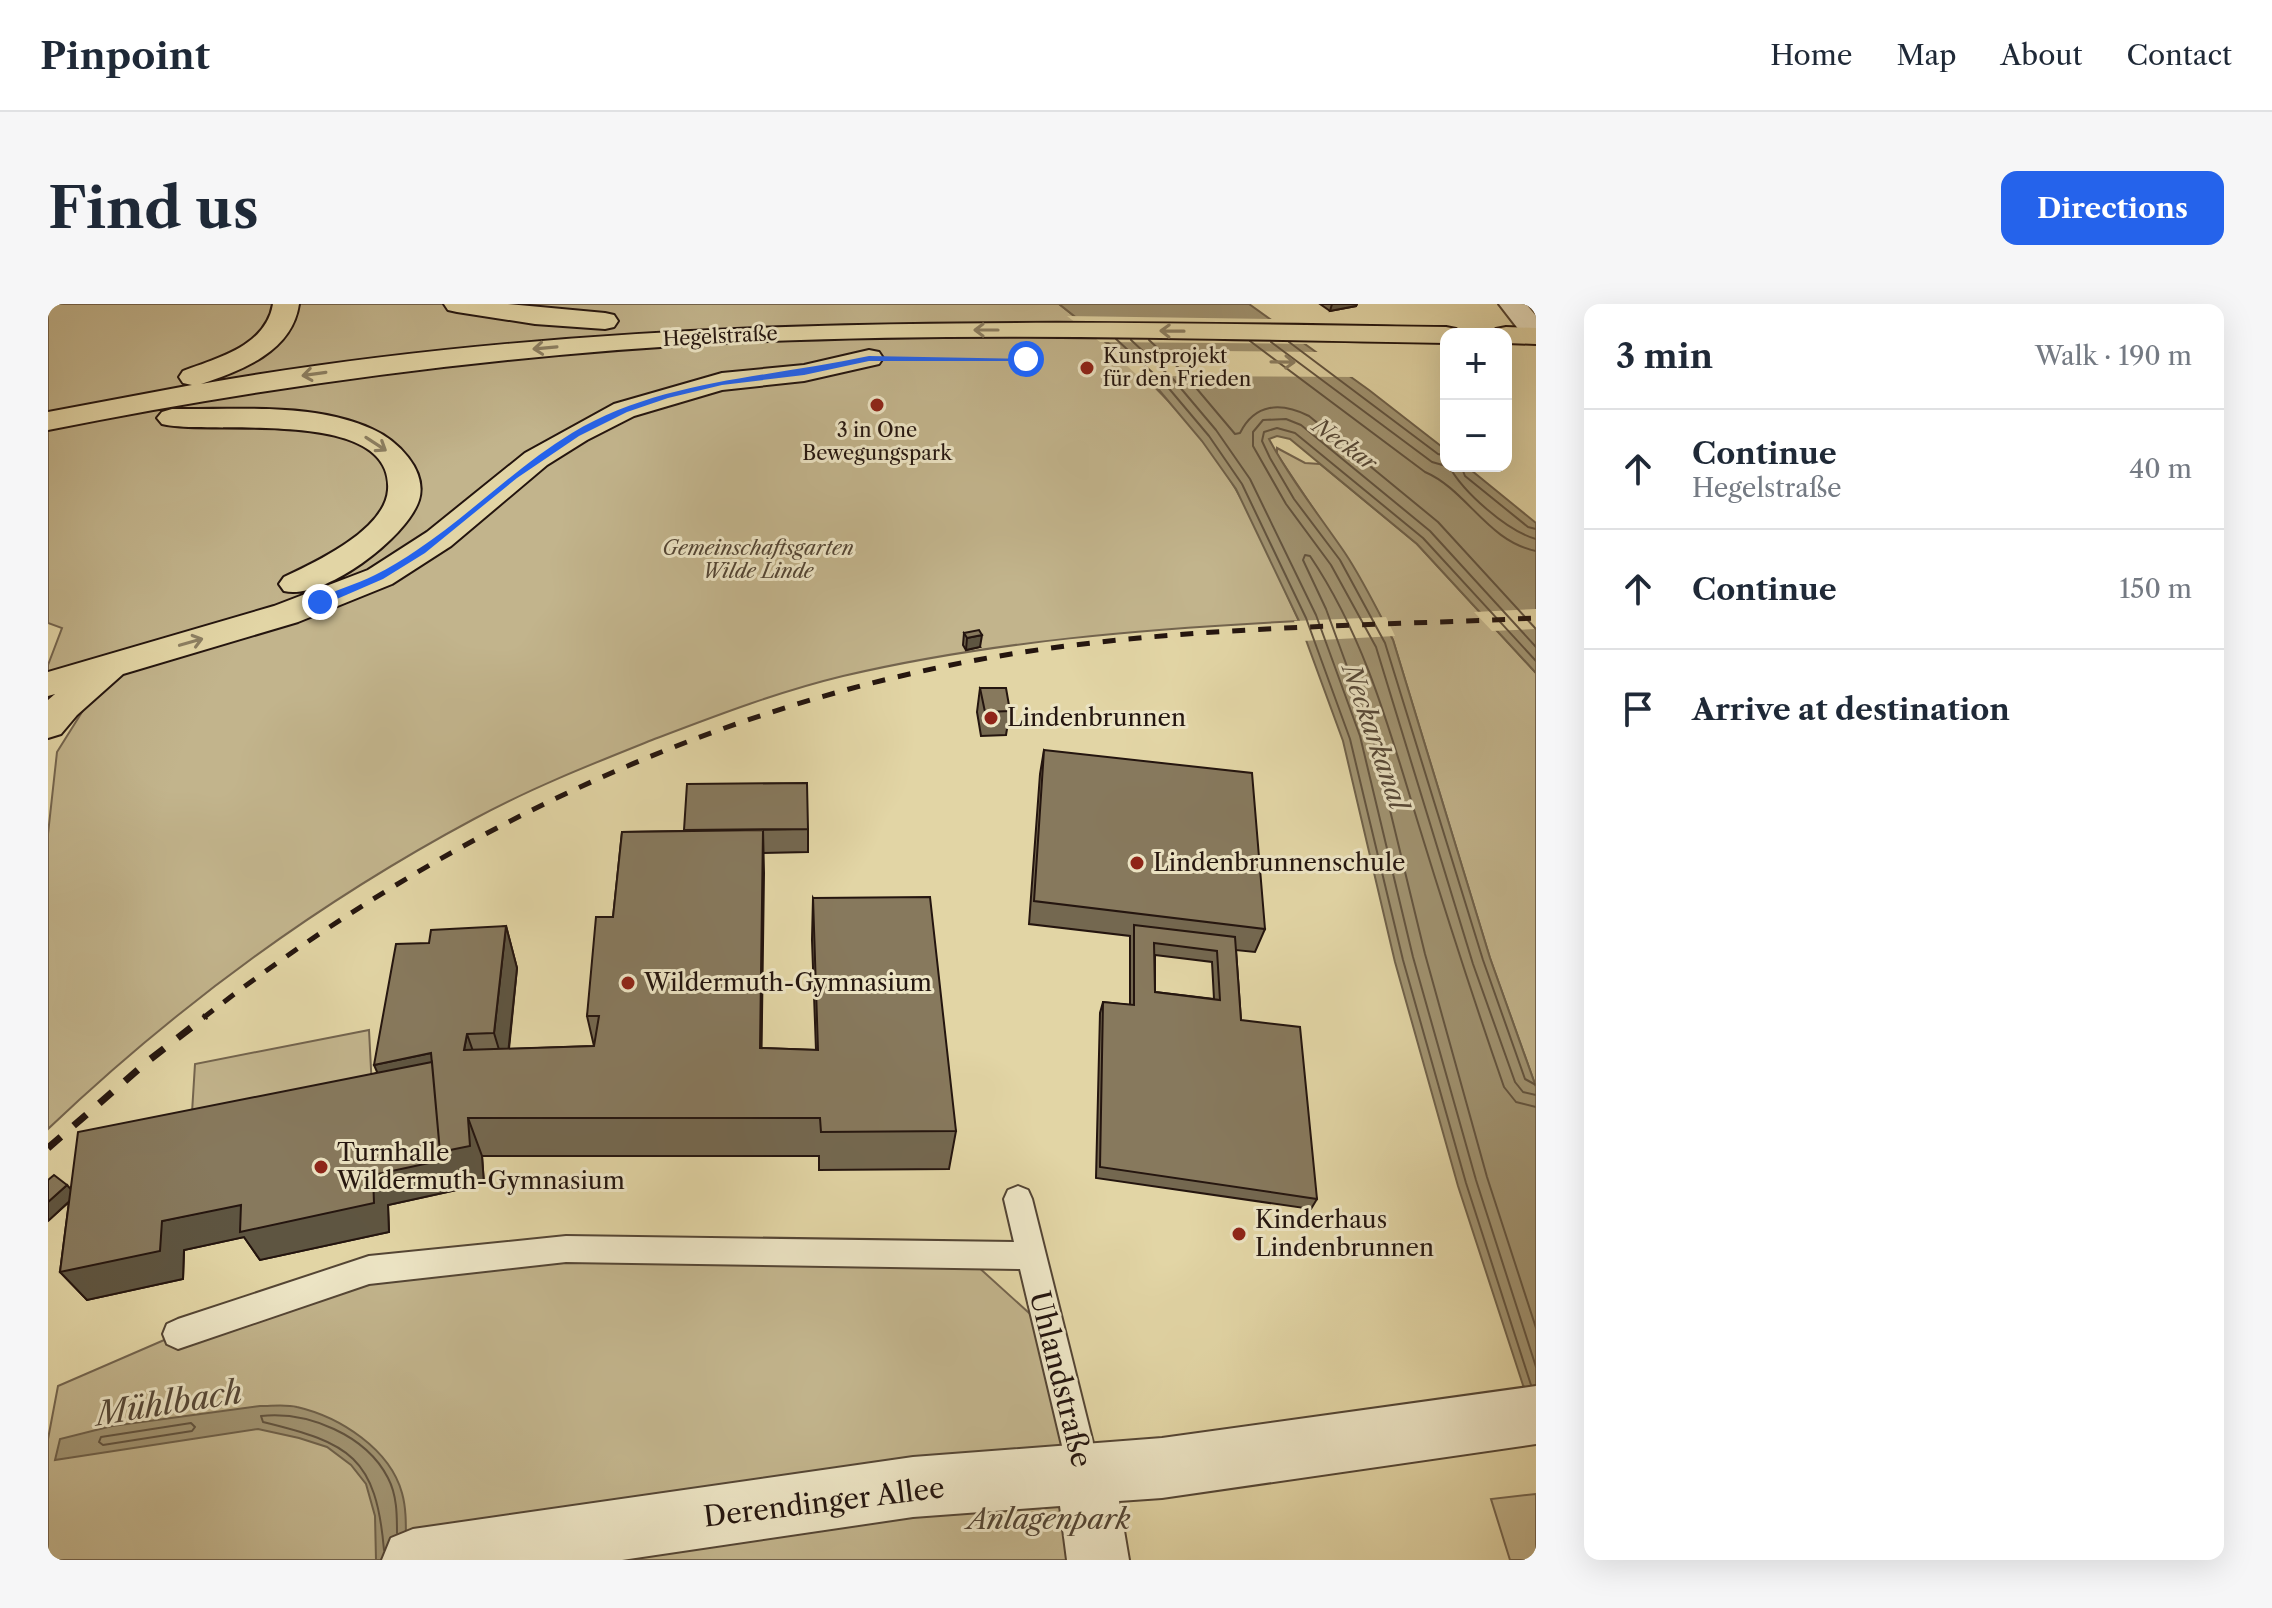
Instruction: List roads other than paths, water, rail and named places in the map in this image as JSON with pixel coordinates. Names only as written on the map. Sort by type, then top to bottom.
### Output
[{"type":"main road","points":[[95,411],[191,378],[260,346],[277,330],[286,314],[286,304]]},
{"type":"main road","points":[[457,304],[507,313],[593,320],[819,332]]},
{"type":"main road","name":"Hegelstraße","points":[[48,421],[228,386],[615,343],[819,332],[1120,331],[1440,335]]},
{"type":"main road","points":[[1512,335],[1536,334]]},
{"type":"main road","points":[[48,684],[286,614],[380,577],[439,539],[514,476],[557,445],[624,410],[722,382],[804,373],[869,358]]},
{"type":"main road","name":"Hegelstraße","points":[[48,444],[172,418],[380,388],[638,367],[901,358]]},
{"type":"main road","points":[[48,657],[236,604],[319,574],[364,548],[378,536],[398,509],[404,477],[400,467],[384,449],[351,431],[270,419],[172,418]]},
{"type":"main road","points":[[48,725],[64,706],[116,664]]},
{"type":"street","points":[[1512,304],[1536,334]]},
{"type":"street","name":"Derendinger Allee","points":[[436,1556],[913,1487],[1162,1468],[1536,1415]]},
{"type":"street","name":"Uhlandstraße","points":[[1085,1475],[1098,1560]]},
{"type":"lane","name":"Uhlandstraße","points":[[1018,1199],[1085,1475]]},
{"type":"lane","points":[[178,1334],[369,1270],[566,1249],[1030,1256]]},
{"type":"water","points":[[1059,304],[1249,304],[1440,445],[1440,472],[1473,472],[1536,523],[1536,673],[1417,544],[1290,439],[1277,436],[1269,439],[1352,563],[1393,640],[1490,958],[1536,1087],[1536,1425],[1458,1186],[1395,962],[1343,741],[1299,621],[1236,489],[1202,441],[1159,390],[1112,346]]},
{"type":"water","points":[[260,1406],[297,1407],[330,1418],[375,1449],[387,1462],[402,1493],[406,1518],[406,1560],[376,1560],[375,1516],[366,1484],[351,1465],[327,1447],[299,1438],[258,1429],[55,1460],[60,1439],[112,1426]]},
{"type":"railway","points":[[203,1018],[289,955],[378,896],[469,843],[564,795],[661,752],[760,716],[862,686],[966,662],[1107,641],[1250,630],[1536,618]]},
{"type":"railway","points":[[48,1148],[148,1061],[206,1016]]},
{"type":"place","name":"Kunstprojekt für den Frieden","points":[[1087,368]]},
{"type":"place","name":"3 in One Bewegungspark","points":[[877,405]]},
{"type":"place","name":"Lindenbrunnen","points":[[991,718]]},
{"type":"place","name":"Lindenbrunnenschule","points":[[1137,863]]},
{"type":"place","name":"Wildermuth-Gymnasium","points":[[628,983]]},
{"type":"place","name":"Turnhalle Wildermuth-Gymnasium","points":[[321,1167]]},
{"type":"place","name":"Kinderhaus Lindenbrunnen","points":[[1239,1234]]},
{"type":"water label","name":"Neckar","points":[[1345,444]]},
{"type":"water label","name":"Neckarkanal","points":[[1375,737]]},
{"type":"water label","name":"Mühlbach","points":[[169,1403]]},
{"type":"park label","name":"Gemeinschaftsgarten Wilde Linde","points":[[758,560]]},
{"type":"park label","name":"Anlagenpark","points":[[1049,1519]]}]
